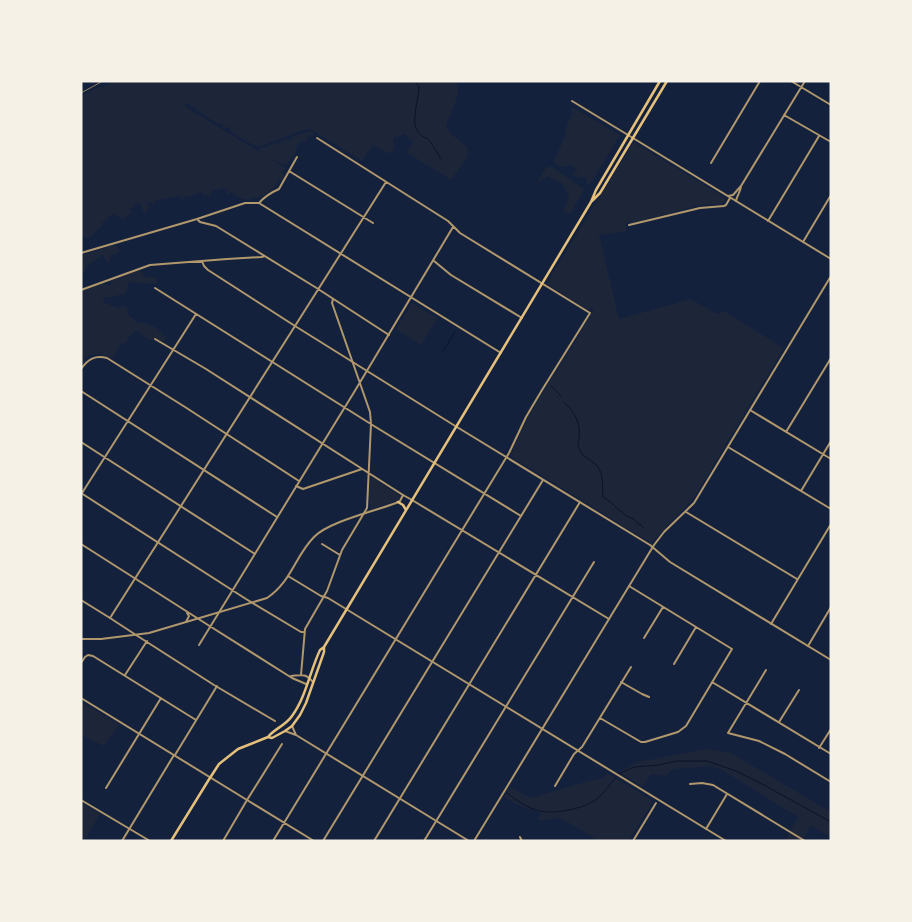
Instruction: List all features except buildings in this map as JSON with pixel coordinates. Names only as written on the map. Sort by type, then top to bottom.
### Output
[{"type":"main road","points":[[171,841],[219,764],[232,753],[246,745],[268,737],[290,718],[300,701],[320,650],[324,647],[543,284],[660,81]]},
{"type":"main road","points":[[591,202],[600,193],[667,81]]},
{"type":"main road","points":[[398,502],[406,510]]},
{"type":"main road","points":[[268,737],[272,738],[286,731],[292,726],[304,708],[324,652],[324,647]]},
{"type":"street","points":[[712,163],[760,81]]},
{"type":"street","points":[[791,81],[831,105]]},
{"type":"street","points":[[736,201],[741,186],[805,81]]},
{"type":"street","points":[[572,101],[831,259]]},
{"type":"street","points":[[784,115],[831,142]]},
{"type":"street","points":[[768,221],[820,136]]},
{"type":"street","points":[[273,841],[506,458],[542,390],[590,313],[460,233],[448,221],[317,138]]},
{"type":"street","points":[[259,204],[270,192],[279,190],[297,157]]},
{"type":"street","points":[[289,171],[372,223]]},
{"type":"street","points":[[110,618],[386,182]]},
{"type":"street","points":[[629,225],[700,208],[724,206],[727,204],[729,197],[741,186]]},
{"type":"street","points":[[802,242],[831,195]]},
{"type":"street","points":[[81,253],[245,203],[259,204],[501,353]]},
{"type":"street","points":[[197,219],[200,222],[216,226],[389,335]]},
{"type":"street","points":[[199,645],[453,227]]},
{"type":"street","points":[[81,290],[150,265],[262,258],[264,256]]},
{"type":"street","points":[[202,261],[208,270],[295,326],[653,547],[670,562],[831,660]]},
{"type":"street","points":[[433,261],[451,275],[522,318]]},
{"type":"street","points":[[474,841],[653,547],[664,532],[694,503],[831,276]]},
{"type":"street","points":[[155,288],[344,408],[521,516]]},
{"type":"street","points":[[301,675],[304,633],[324,597],[340,555],[367,508],[370,412],[332,303],[333,299]]},
{"type":"street","points":[[196,314],[81,494],[253,603],[304,633]]},
{"type":"street","points":[[155,339],[403,495],[609,620]]},
{"type":"street","points":[[81,369],[92,358],[105,357],[299,481]]},
{"type":"street","points":[[786,432],[831,358]]},
{"type":"street","points":[[81,391],[277,517]]},
{"type":"street","points":[[750,410],[831,459]]},
{"type":"street","points":[[801,491],[831,441]]},
{"type":"street","points":[[81,442],[255,554]]},
{"type":"street","points":[[728,447],[831,509]]},
{"type":"street","points":[[296,486],[303,489],[362,469]]},
{"type":"street","points":[[323,841],[543,480]]},
{"type":"street","points":[[81,639],[149,633],[267,598],[282,585],[315,535],[323,529],[398,502],[403,495]]},
{"type":"street","points":[[374,841],[580,502]]},
{"type":"street","points":[[686,512],[798,579]]},
{"type":"street","points":[[771,624],[831,524]]},
{"type":"street","points":[[81,544],[210,627],[292,678],[306,684]]},
{"type":"street","points":[[322,544],[340,555]]},
{"type":"street","points":[[424,841],[594,562]]},
{"type":"street","points":[[288,576],[726,841]]},
{"type":"street","points":[[600,718],[641,742],[678,732],[686,726],[732,648],[629,586]]},
{"type":"street","points":[[81,600],[275,721]]},
{"type":"street","points":[[644,638],[663,607]]},
{"type":"street","points":[[808,646],[831,607]]},
{"type":"street","points":[[186,622],[189,616],[187,612]]},
{"type":"street","points":[[674,664],[696,627]]},
{"type":"street","points":[[125,676],[147,641]]},
{"type":"street","points":[[81,663],[85,657],[91,655],[196,720]]},
{"type":"street","points":[[555,786],[574,754],[582,748],[631,667]]},
{"type":"street","points":[[766,670],[728,733],[759,741],[785,754],[831,782]]},
{"type":"street","points":[[291,676],[305,675],[313,682]]},
{"type":"street","points":[[621,682],[649,697]]},
{"type":"street","points":[[712,682],[831,754]]},
{"type":"street","points":[[122,841],[217,686]]},
{"type":"street","points":[[779,723],[798,690]]},
{"type":"street","points":[[81,698],[314,841]]},
{"type":"street","points":[[106,788],[161,698]]},
{"type":"street","points":[[292,726],[296,735]]},
{"type":"street","points":[[819,748],[831,729]]},
{"type":"street","points":[[286,731],[326,753],[469,841]]},
{"type":"street","points":[[223,841],[282,744]]},
{"type":"street","points":[[690,784],[702,782],[713,785],[805,841]]},
{"type":"street","points":[[706,829],[727,794]]},
{"type":"street","points":[[81,800],[150,841]]},
{"type":"street","points":[[633,841],[656,803]]},
{"type":"street","points":[[520,837],[522,841]]},
{"type":"shaded area","points":[[114,81],[457,81],[458,94],[446,127],[450,133],[467,147],[468,156],[451,180],[406,152],[413,142],[405,134],[393,138],[394,148],[390,154],[373,145],[362,161],[311,129],[261,146],[253,145],[232,133],[230,127],[224,128],[222,124],[216,123],[187,103],[184,106],[286,168],[281,173],[284,174],[283,180],[278,180],[274,188],[263,196],[250,198],[251,201],[232,192],[226,194],[228,191],[224,188],[211,191],[210,196],[203,195],[201,192],[188,197],[185,196],[183,201],[180,196],[154,201],[154,205],[151,202],[146,203],[150,206],[146,213],[144,213],[140,204],[133,205],[135,208],[129,208],[131,212],[123,219],[112,214],[89,239],[85,237],[81,239],[81,96]]},
{"type":"shaded area","points":[[572,107],[620,135],[591,183],[587,186],[587,180],[583,176],[578,178],[572,174],[578,171],[571,165],[562,167],[553,162],[564,139]]},
{"type":"shaded area","points":[[311,131],[314,134],[307,137],[306,142],[302,141],[299,144],[287,165],[260,152],[259,148],[267,147],[273,143],[277,144],[284,139],[290,140],[293,136]]},
{"type":"shaded area","points":[[633,143],[724,197],[725,201],[721,205],[697,206],[634,223],[629,221],[625,224],[627,231],[599,235],[619,319],[691,299],[717,314],[724,311],[784,348],[693,499],[651,543],[510,456],[528,417],[594,309],[592,307],[589,310],[586,309],[549,285],[548,281]]},
{"type":"shaded area","points":[[550,166],[584,190],[570,214],[563,212],[569,196],[561,183],[547,176],[536,184],[546,168]]},
{"type":"shaded area","points":[[114,245],[120,251],[109,255],[111,259],[108,263],[102,255],[86,267],[85,272],[81,274],[81,255]]},
{"type":"shaded area","points":[[135,269],[139,270],[147,278],[156,278],[157,283],[129,282],[125,295],[105,297],[104,303],[120,308],[123,306],[127,307],[128,315],[137,323],[155,327],[162,335],[166,336],[165,340],[161,341],[155,338],[150,340],[136,331],[125,344],[121,343],[112,358],[95,354],[88,357],[81,364],[81,290],[94,286],[99,282],[111,286],[113,280]]},
{"type":"shaded area","points":[[412,303],[437,318],[421,345],[396,329]]},
{"type":"shaded area","points":[[373,478],[400,497],[396,501],[371,509],[369,499],[370,480]]},
{"type":"shaded area","points":[[81,702],[119,724],[104,746],[81,735]]},
{"type":"shaded area","points":[[706,749],[731,753],[831,812],[831,838],[811,825],[802,841],[785,841],[798,817],[722,770],[711,766],[674,769],[665,776],[651,774],[643,787],[619,772],[638,762]]},
{"type":"shaded area","points":[[607,773],[653,801],[629,841],[599,841],[558,818],[539,821],[541,813],[516,804],[504,797],[510,787],[531,798],[603,778]]},
{"type":"shaded area","points":[[81,802],[100,814],[84,841],[81,841]]},
{"type":"waterway","points":[[414,81],[419,86],[415,113],[416,127],[419,133],[428,139],[441,159]]},
{"type":"waterway","points":[[443,351],[455,332]]},
{"type":"waterway","points":[[551,386],[561,396]]},
{"type":"waterway","points":[[564,402],[578,422],[578,445],[580,451],[596,464],[600,470],[603,497],[644,528]]},
{"type":"waterway","points":[[618,774],[634,767],[659,765],[676,761],[707,761],[736,771],[831,822]]},
{"type":"waterway","points":[[507,793],[530,808],[545,812],[563,811],[592,802],[603,793],[616,777]]},
{"type":"railway","points":[[81,93],[103,81]]}]
